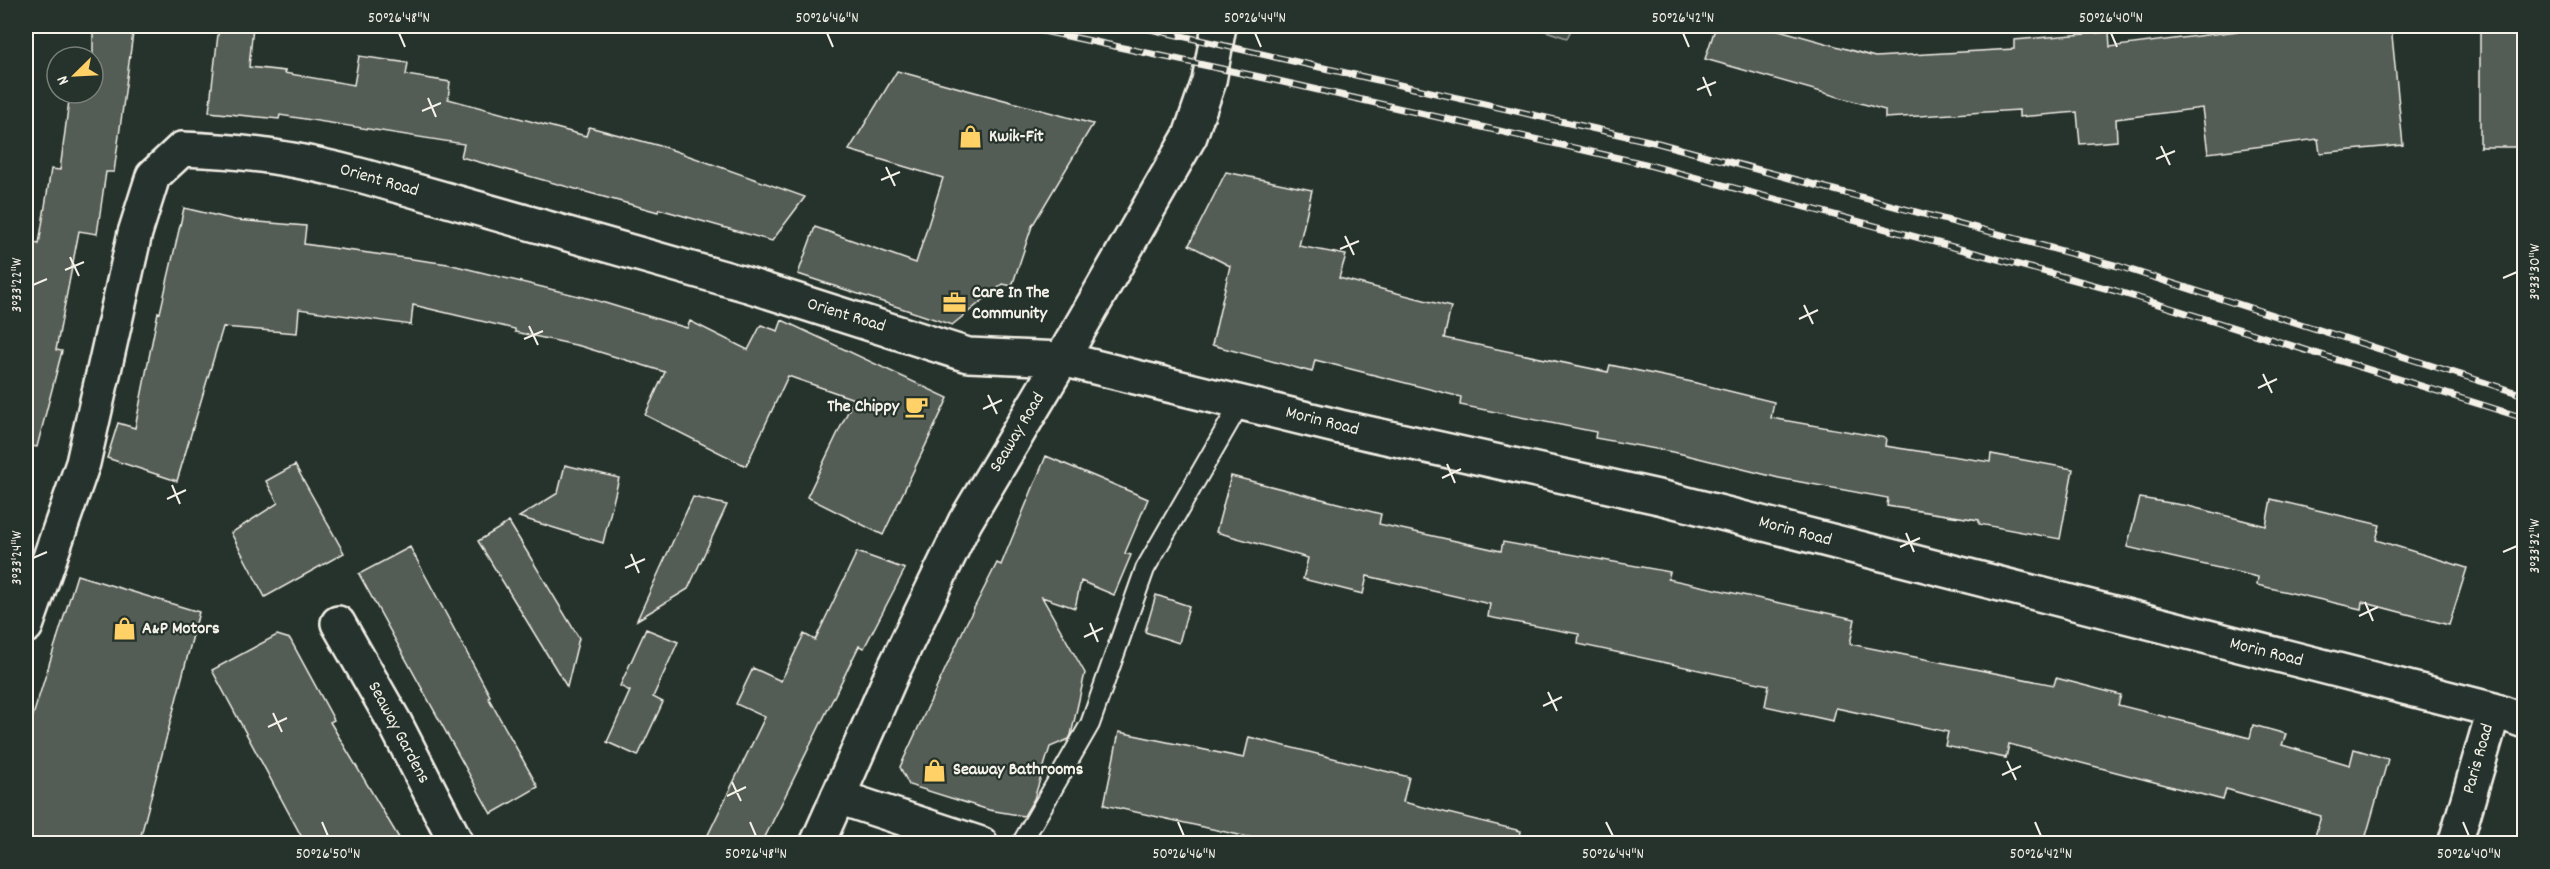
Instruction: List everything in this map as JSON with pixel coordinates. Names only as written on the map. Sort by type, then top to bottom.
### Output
[{"type":"street","name":"Seaway Road","points":[[817,843],[894,669],[965,522],[1190,136],[1209,81],[1219,26]]},
{"type":"street","name":"Orient Road","points":[[26,626],[83,463],[135,233],[153,176],[182,149],[232,150],[302,160],[748,285],[968,354],[1062,359]]},
{"type":"street","name":"Morin Road","points":[[1062,359],[1340,427],[1664,498],[2494,710],[2524,721]]},
{"type":"street","name":"Seaway Gardens","points":[[338,622],[457,843]]},
{"type":"street","name":"Paris Road","points":[[2455,843],[2494,710]]},
{"type":"street","points":[[838,797],[981,843]]},
{"type":"lane","points":[[1021,843],[1090,724],[1145,569],[1241,402]]},
{"type":"shaded area","points":[[1531,26],[1573,26],[1567,38]]},
{"type":"building","points":[[93,26],[134,26],[114,172],[106,172],[97,234],[79,231],[56,350],[62,351],[37,447],[26,445],[26,241],[39,244],[51,169],[60,170],[68,105],[105,105],[105,45],[93,45]]},
{"type":"building","points":[[219,26],[253,26],[249,67],[285,71],[284,73],[354,85],[359,56],[408,63],[406,75],[450,82],[448,99],[586,136],[589,127],[664,147],[805,197],[772,241],[461,157],[464,144],[280,115],[279,119],[209,112]]},
{"type":"building","points":[[1716,26],[1765,26],[1875,57],[2014,49],[2014,40],[2109,32],[2110,47],[2278,26],[2391,26],[2403,145],[2320,153],[2318,139],[2208,153],[2202,108],[2116,119],[2117,141],[2080,144],[2077,112],[2019,117],[2019,110],[1885,118],[1885,110],[1705,59]]},
{"type":"building","points":[[2480,26],[2524,26],[2524,147],[2480,147]]},
{"type":"building","points":[[897,71],[1093,124],[1032,226],[1012,286],[1003,284],[952,325],[798,274],[815,227],[916,263],[943,178],[849,150]]},
{"type":"building","points":[[1226,172],[1312,190],[1299,246],[1346,255],[1339,278],[1451,307],[1444,338],[1608,372],[1610,365],[1774,402],[1771,418],[1886,438],[1885,446],[1990,462],[1991,454],[2073,469],[2060,539],[1979,524],[1979,520],[1887,506],[1888,498],[1779,478],[1678,453],[1595,438],[1596,432],[1460,405],[1461,397],[1315,360],[1312,372],[1212,345],[1230,266],[1189,245]]},
{"type":"building","points":[[184,208],[235,220],[306,226],[304,244],[448,264],[595,300],[687,328],[690,321],[748,350],[761,325],[778,331],[782,320],[948,398],[883,535],[807,497],[854,399],[788,376],[746,466],[645,415],[665,372],[580,346],[515,332],[515,329],[413,305],[411,325],[299,309],[297,333],[223,327],[177,481],[107,458],[118,423],[135,428],[158,312],[160,313]]},
{"type":"building","points":[[1046,456],[1148,499],[1125,553],[1131,555],[1114,595],[1081,581],[1075,608],[1042,597],[1085,673],[1071,735],[1069,739],[1050,747],[1034,799],[1024,816],[989,810],[909,785],[900,767],[967,622],[997,563],[1001,565]]},
{"type":"building","points":[[295,465],[344,553],[265,597],[231,533],[278,503],[266,481]]},
{"type":"building","points":[[565,465],[619,478],[603,543],[519,517],[558,493]]},
{"type":"building","points":[[1231,476],[1381,514],[1379,524],[1501,551],[1503,542],[1670,572],[1668,579],[1855,619],[1850,644],[2054,685],[2056,678],[2121,695],[2118,705],[2250,738],[2253,725],[2286,734],[2282,745],[2350,765],[2354,749],[2388,759],[2364,843],[2313,843],[2321,816],[2226,789],[2223,800],[2009,744],[2006,758],[1945,746],[1948,732],[1836,708],[1833,721],[1765,706],[1769,685],[1578,644],[1579,634],[1488,617],[1490,604],[1367,576],[1363,594],[1303,579],[1308,558],[1216,532]]},
{"type":"building","points":[[693,497],[727,505],[688,589],[637,620]]},
{"type":"building","points":[[2140,498],[2188,506],[2266,526],[2271,499],[2380,525],[2376,540],[2467,568],[2449,625],[2362,602],[2361,609],[2257,585],[2258,577],[2127,547]]},
{"type":"building","points":[[509,522],[579,638],[567,687],[478,541]]},
{"type":"building","points":[[410,547],[538,787],[491,814],[359,574]]},
{"type":"building","points":[[857,552],[905,569],[864,648],[859,646],[762,843],[704,843],[765,717],[736,704],[753,668],[781,681],[804,634],[815,640]]},
{"type":"building","points":[[77,575],[199,612],[139,843],[26,843],[26,738]]},
{"type":"building","points":[[1156,595],[1189,606],[1179,643],[1145,632]]},
{"type":"building","points":[[646,629],[678,642],[653,697],[663,702],[638,756],[607,742],[630,691],[620,686]]},
{"type":"building","points":[[277,635],[290,639],[334,720],[330,722],[402,843],[305,843],[212,670]]},
{"type":"building","points":[[1119,732],[1244,758],[1249,737],[1409,777],[1403,802],[1521,831],[1519,843],[1275,843],[1104,805]]},
{"type":"railway","points":[[1020,26],[1274,80],[1645,164],[2116,291],[2524,418]]},
{"type":"railway","points":[[1137,26],[1658,143],[2118,266],[2524,395]]},
{"type":"place","name":"Kwik-Fit","points":[[971,137]]},
{"type":"place","name":"Care In The Community","points":[[954,303]]},
{"type":"place","name":"The Chippy","points":[[917,407]]},
{"type":"place","name":"A&P Motors","points":[[124,629]]},
{"type":"place","name":"Seaway Bathrooms","points":[[935,770]]}]
